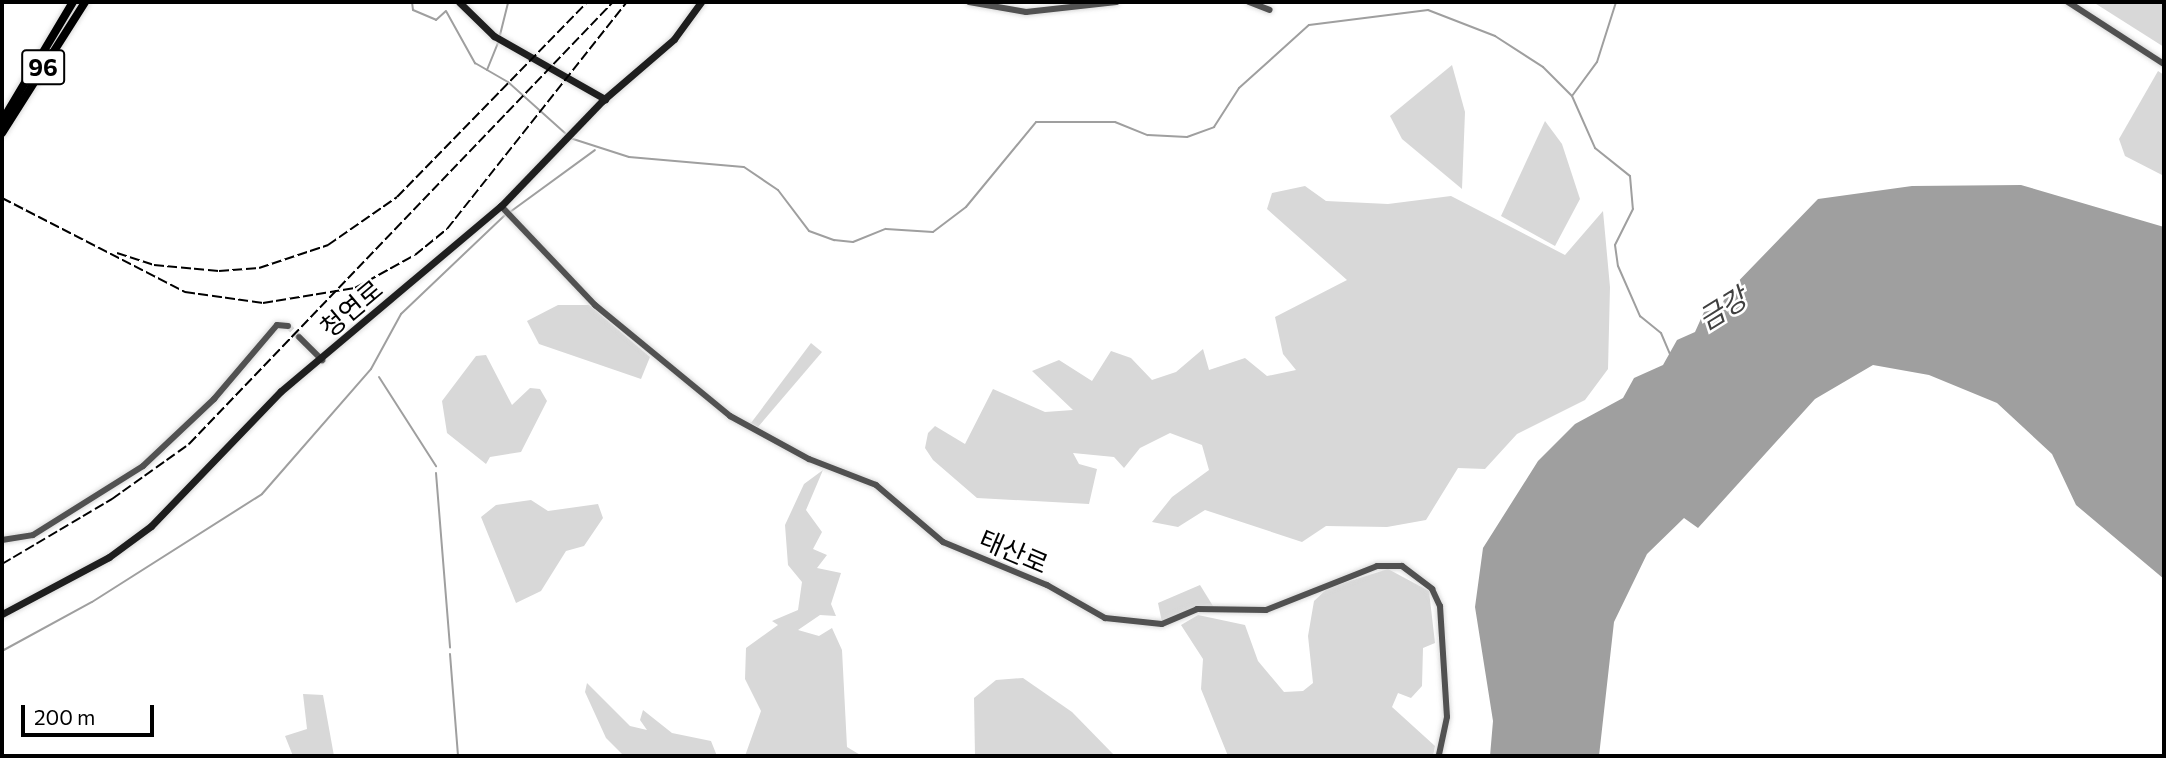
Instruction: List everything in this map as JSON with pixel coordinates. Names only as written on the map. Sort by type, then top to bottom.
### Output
[{"type":"highway","name":"96","points":[[2,121],[74,2]]},
{"type":"highway","name":"96","points":[[2,133],[85,2]]},
{"type":"main road","points":[[460,2],[498,39],[604,100]]},
{"type":"main road","name":"청연로","points":[[2,614],[141,535],[281,391],[503,208],[548,154],[604,100],[674,39],[701,2]]},
{"type":"street","points":[[969,2],[1026,12],[1116,2]]},
{"type":"street","points":[[1249,2],[1270,10]]},
{"type":"street","points":[[2068,2],[2164,64]]},
{"type":"street","name":"태산로","points":[[503,208],[595,304],[730,416],[809,459],[876,485],[943,542],[1047,585],[1105,618],[1162,624],[1197,609],[1266,610],[1377,566],[1402,566],[1432,589],[1440,606],[1447,717],[1439,756]]},
{"type":"street","points":[[2,540],[33,535],[143,466],[214,399],[274,328],[288,326]]},
{"type":"street","points":[[299,337],[321,360]]},
{"type":"shaded area","points":[[2093,2],[2164,2],[2164,47]]},
{"type":"shaded area","points":[[1452,65],[1465,112],[1462,189],[1402,139],[1390,116]]},
{"type":"shaded area","points":[[2158,71],[2164,75],[2164,176],[2125,156],[2119,139]]},
{"type":"shaded area","points":[[1545,121],[1562,144],[1580,199],[1555,246],[1501,216]]},
{"type":"shaded area","points":[[1305,186],[1326,201],[1388,204],[1451,196],[1565,255],[1603,211],[1610,287],[1608,369],[1585,400],[1517,434],[1485,469],[1458,468],[1426,520],[1387,527],[1326,526],[1302,542],[1205,510],[1178,527],[1152,522],[1172,497],[1209,470],[1202,445],[1170,433],[1140,448],[1124,468],[1114,457],[1073,453],[1079,464],[1097,469],[1089,504],[977,498],[933,460],[925,448],[928,433],[935,426],[965,444],[993,389],[1045,412],[1073,410],[1032,371],[1059,360],[1092,381],[1111,351],[1131,358],[1152,380],[1176,372],[1203,349],[1209,370],[1245,358],[1267,376],[1296,370],[1283,354],[1275,317],[1347,280],[1267,209],[1272,193]]},
{"type":"shaded area","points":[[558,305],[589,305],[650,357],[641,379],[539,344],[527,321]]},
{"type":"shaded area","points":[[811,343],[822,352],[758,427],[751,423]]},
{"type":"shaded area","points":[[486,355],[512,405],[530,388],[540,389],[547,401],[521,452],[490,457],[486,464],[447,433],[442,401],[476,356]]},
{"type":"shaded area","points":[[823,470],[806,510],[822,532],[813,549],[827,555],[817,568],[841,573],[831,604],[836,616],[820,615],[798,630],[819,636],[832,628],[842,650],[847,747],[862,756],[745,756],[761,711],[745,679],[746,648],[778,625],[772,621],[798,610],[802,582],[788,565],[785,525],[804,484]]},
{"type":"shaded area","points":[[531,500],[548,511],[598,504],[603,518],[584,546],[566,551],[541,591],[516,603],[481,517],[496,505]]},
{"type":"shaded area","points":[[1388,569],[1429,591],[1435,643],[1423,648],[1422,686],[1411,698],[1398,693],[1392,707],[1435,746],[1433,756],[1228,756],[1201,689],[1203,659],[1181,625],[1198,615],[1245,625],[1258,661],[1284,692],[1303,691],[1313,683],[1308,636],[1314,601],[1328,588]]},
{"type":"shaded area","points":[[1200,585],[1213,606],[1162,622],[1158,603]]},
{"type":"shaded area","points":[[1023,678],[1072,712],[1115,756],[975,756],[974,698],[996,680]]},
{"type":"shaded area","points":[[587,683],[630,726],[647,730],[640,720],[643,710],[672,733],[711,741],[717,756],[624,756],[606,738],[585,692]]},
{"type":"shaded area","points":[[303,694],[323,695],[334,756],[293,756],[285,736],[307,729]]},
{"type":"water","name":"금강","points":[[2021,185],[2164,227],[2164,579],[2076,505],[2052,454],[1997,403],[1929,375],[1873,365],[1815,399],[1698,528],[1684,518],[1647,554],[1614,622],[1599,756],[1490,756],[1493,721],[1475,607],[1483,548],[1538,461],[1575,424],[1623,398],[1634,378],[1663,365],[1677,340],[1695,332],[1704,312],[1721,308],[1726,294],[1818,199],[1912,186]]},
{"type":"waterway","points":[[412,2],[413,10],[436,20],[446,11],[475,63],[508,82],[566,134]]},
{"type":"waterway","points":[[500,35],[508,2]]},
{"type":"waterway","points":[[1572,96],[1597,62],[1616,2]]},
{"type":"waterway","points":[[570,138],[629,157],[744,167],[778,190],[809,231],[834,240],[853,242],[886,229],[933,232],[966,207],[1036,122],[1115,122],[1148,135],[1187,137],[1214,127],[1239,88],[1309,25],[1428,10],[1495,36],[1543,67],[1572,96],[1595,148],[1630,176],[1633,209],[1615,245],[1618,266],[1640,316],[1661,333],[1670,354]]},
{"type":"waterway","points":[[487,70],[499,40]]},
{"type":"waterway","points":[[510,212],[595,150]]},
{"type":"waterway","points":[[2,651],[92,602],[262,494],[371,369],[401,314],[505,215]]},
{"type":"waterway","points":[[379,377],[436,466]]},
{"type":"waterway","points":[[436,473],[450,647]]},
{"type":"waterway","points":[[450,654],[458,756]]},
{"type":"tunnel","points":[[288,326],[299,337]]},
{"type":"railway","points":[[117,253],[154,265],[219,271],[259,268],[328,245],[397,197],[587,2]]},
{"type":"railway","points":[[2,564],[112,499],[189,444],[613,2]]},
{"type":"railway","points":[[2,198],[185,292],[263,303],[355,288],[415,255],[447,229],[627,2]]}]
